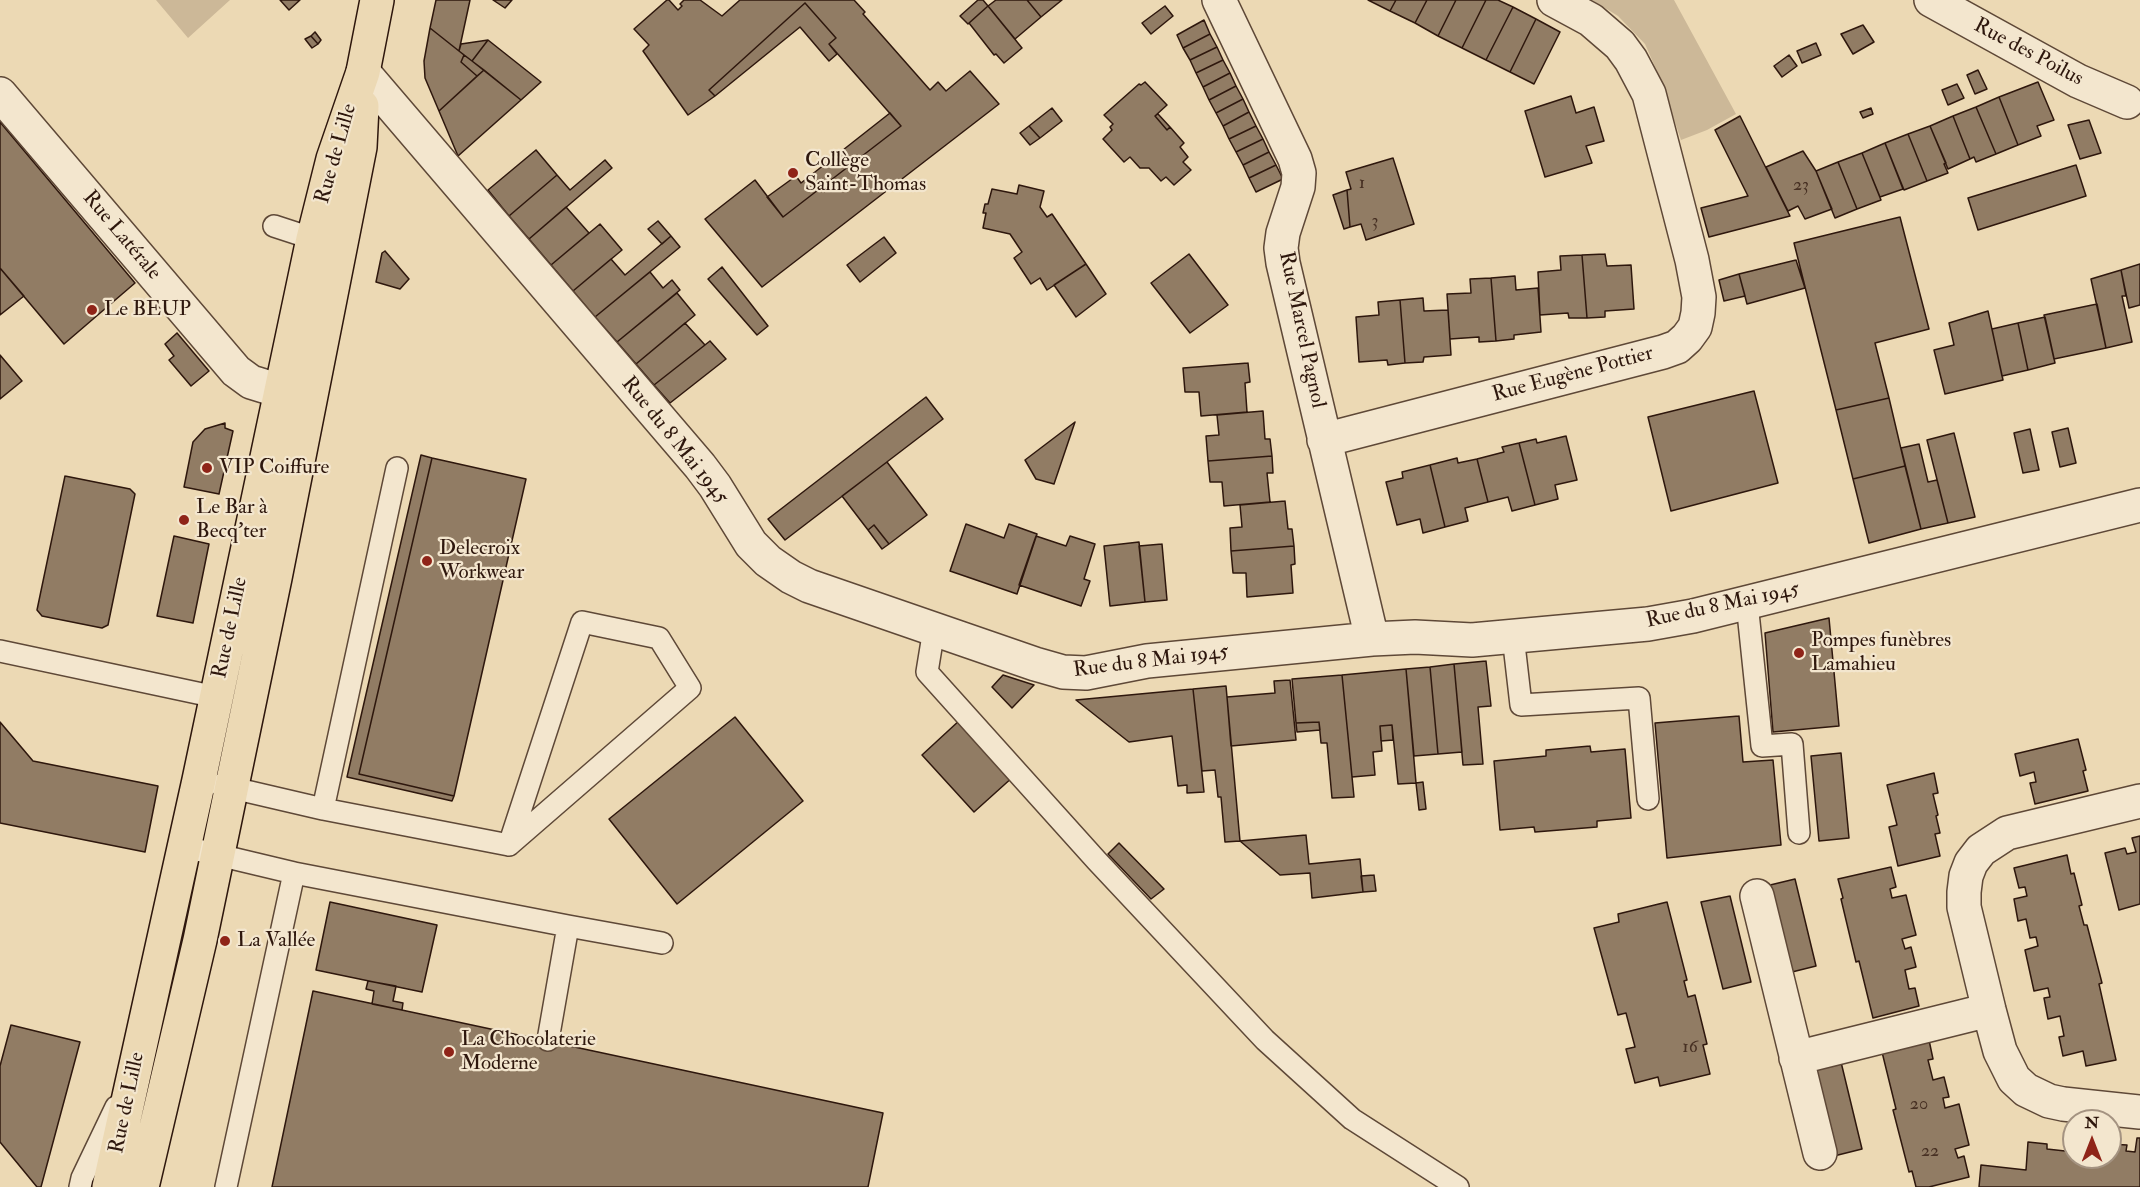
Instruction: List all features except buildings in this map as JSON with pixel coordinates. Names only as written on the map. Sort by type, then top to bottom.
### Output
[{"type":"main road","name":"Rue de Lille","points":[[109,1187],[199,780],[280,392],[360,147],[363,72],[377,0]]},
{"type":"main road","name":"Rue de Lille","points":[[142,1187],[218,854],[311,401],[327,244]]},
{"type":"street","name":"Rue Marcel Pagnol","points":[[1219,0],[1295,159],[1299,173],[1298,188],[1282,232],[1281,248],[1372,639]]},
{"type":"street","name":"Rue Eugène Pottier","points":[[1324,440],[1663,352],[1677,347],[1695,327],[1700,297],[1649,94],[1631,60],[1620,45],[1591,21],[1554,0]]},
{"type":"street","name":"Rue des Poilus","points":[[1931,0],[2078,81],[2127,102]]},
{"type":"street","name":"Rue du 8 Mai 1945","points":[[363,72],[700,466],[716,486],[751,544],[768,561],[809,586],[1063,672],[1086,673],[1147,661],[1372,639],[1415,637],[1472,640],[1648,624],[1747,603],[2140,505]]},
{"type":"street","name":"Rue Latérale","points":[[0,93],[236,371],[250,382],[311,401]]},
{"type":"street","points":[[2140,801],[2007,833],[1981,850],[1971,863],[1965,876],[1964,907],[2000,1051],[2014,1079],[2026,1090],[2049,1101],[2140,1112]]},
{"type":"street","points":[[1757,896],[1820,1153]]},
{"type":"street","points":[[1796,1058],[1989,1010]]},
{"type":"lane","points":[[274,226],[327,244]]},
{"type":"lane","points":[[322,809],[397,468]]},
{"type":"lane","points":[[1747,603],[1762,746],[1792,744],[1799,833]]},
{"type":"lane","points":[[582,622],[659,638],[690,688],[509,845],[582,622]]},
{"type":"lane","points":[[934,629],[927,672],[1097,861],[1265,1041],[1352,1119],[1458,1187]]},
{"type":"lane","points":[[1513,636],[1521,705],[1639,698],[1648,799]]},
{"type":"lane","points":[[0,651],[216,697]]},
{"type":"lane","points":[[199,780],[322,809],[509,845]]},
{"type":"lane","points":[[184,847],[294,873],[663,943]]},
{"type":"lane","points":[[226,1187],[294,873]]},
{"type":"lane","points":[[548,1041],[568,926]]},
{"type":"lane","points":[[80,1187],[82,1178],[138,1060]]},
{"type":"shaded area","points":[[156,0],[230,0],[188,38]]},
{"type":"shaded area","points":[[1592,0],[1674,0],[1736,114],[1707,130],[1681,140],[1660,78],[1645,44],[1618,16]]},
{"type":"place","name":"Collège Saint-Thomas","points":[[793,173]]},
{"type":"place","name":"Le BEUP","points":[[92,310]]},
{"type":"place","name":"VIP Coiffure","points":[[207,468]]},
{"type":"place","name":"Le Bar à Becq'ter","points":[[184,520]]},
{"type":"place","name":"Delecroix Workwear","points":[[427,561]]},
{"type":"place","name":"Pompes funèbres Lamahieu","points":[[1799,653]]},
{"type":"place","name":"La Vallée","points":[[225,941]]},
{"type":"place","name":"La Chocolaterie Moderne","points":[[449,1052]]}]
